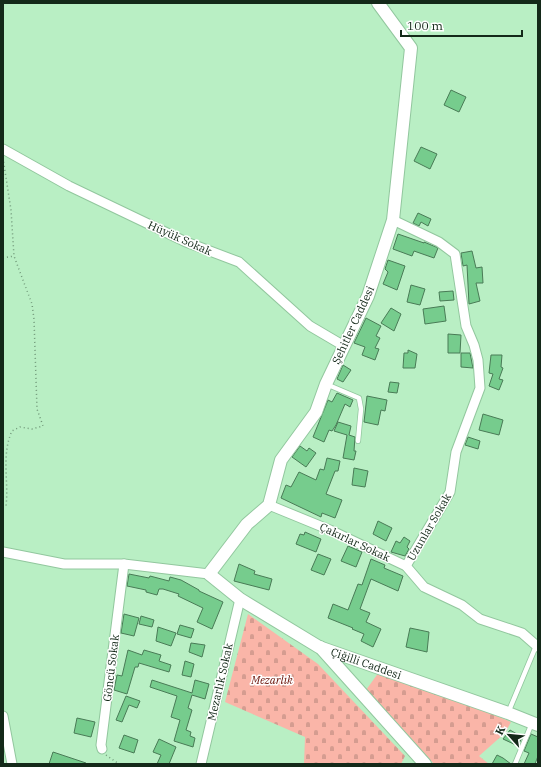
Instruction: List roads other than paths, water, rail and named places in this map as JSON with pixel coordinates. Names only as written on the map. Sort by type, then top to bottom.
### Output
[{"type":"street","name":"Şehitler Caddesi","points":[[269,505],[281,460],[316,412],[326,384],[368,296],[393,220],[411,48],[378,3]]},
{"type":"street","name":"Hüyük Sokak","points":[[3,150],[69,186],[186,242],[239,262],[310,326],[344,346]]},
{"type":"street","name":"Uzunlar Sokak","points":[[393,220],[442,244],[455,254],[466,326],[476,352],[481,379],[479,394],[456,452],[450,492],[406,566]]},
{"type":"street","name":"Çakırlar Sokak","points":[[269,505],[330,530],[406,566],[424,587],[462,605],[480,619],[522,633],[537,647]]},
{"type":"street","points":[[3,552],[64,564],[124,564],[209,574],[247,524],[269,505]]},
{"type":"street","name":"Göncü Sokak","points":[[102,750],[101,745],[124,564]]},
{"type":"street","name":"Çiğilli Caddesi","points":[[209,574],[240,599],[319,646],[535,724]]},
{"type":"street","name":"Mezarlık Sokak","points":[[201,764],[240,599]]},
{"type":"street","points":[[319,646],[425,764]]},
{"type":"street","points":[[3,716],[12,764]]},
{"type":"lane","points":[[326,384],[359,398],[361,409],[358,441]]},
{"type":"lane","points":[[508,713],[537,647]]},
{"type":"lane","points":[[515,764],[535,724]]},
{"type":"park label","name":"Mezarlık","points":[[272,680]]}]
